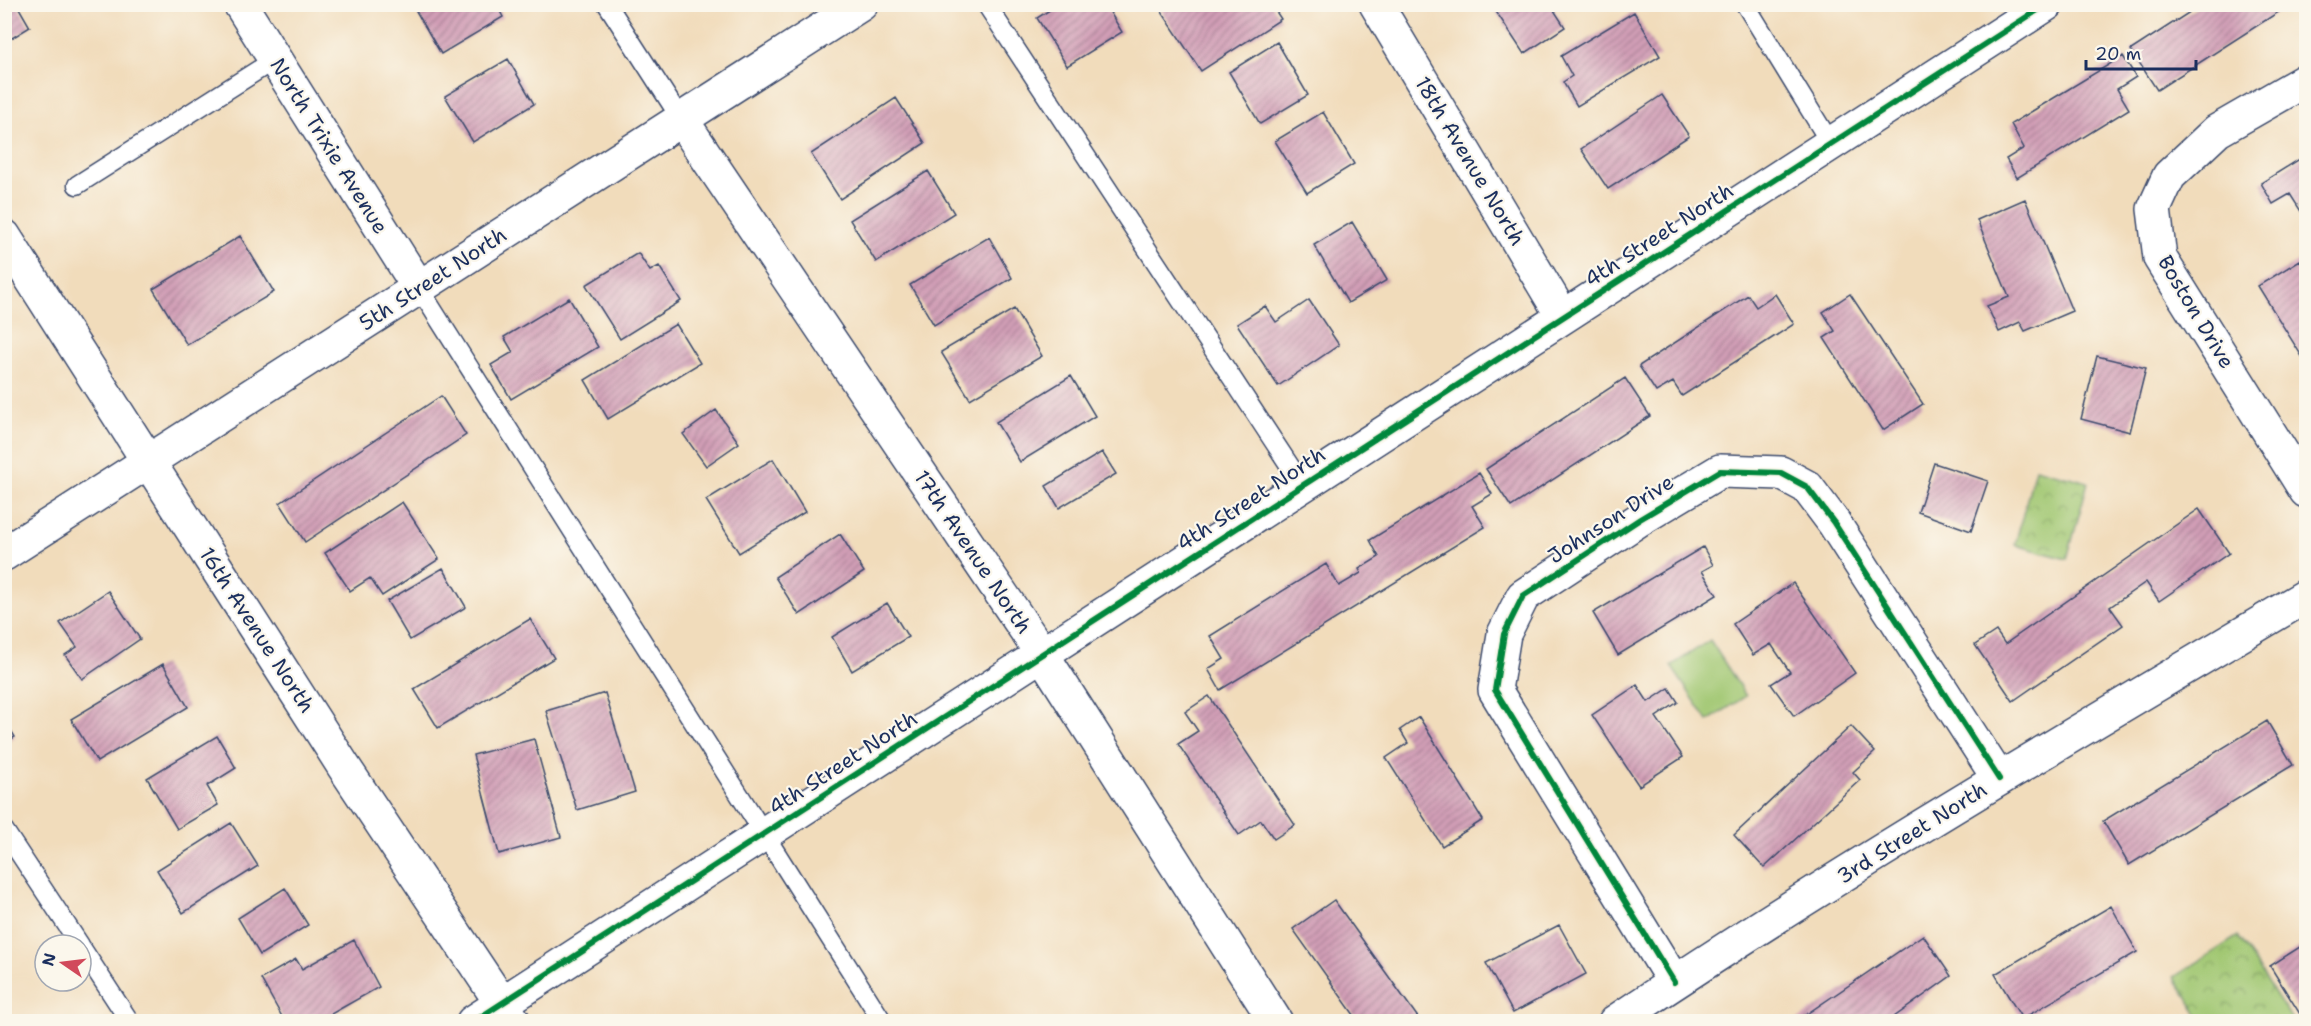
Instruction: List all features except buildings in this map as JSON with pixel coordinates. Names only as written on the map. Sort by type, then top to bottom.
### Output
[{"type":"street","name":"North Trixie Avenue","points":[[240,4],[419,288]]},
{"type":"street","name":"5th Street North","points":[[4,554],[861,4]]},
{"type":"street","name":"18th Avenue North","points":[[1376,4],[1563,317]]},
{"type":"street","name":"4th Street North","points":[[473,1022],[508,1012],[764,833],[2047,4]]},
{"type":"street","name":"Boston Drive","points":[[2307,80],[2217,131],[2169,176],[2154,209],[2160,258],[2307,491]]},
{"type":"street","name":"17th Avenue North","points":[[681,119],[1042,654],[1276,1022]]},
{"type":"street","name":"16th Avenue North","points":[[4,236],[338,757],[508,1012]]},
{"type":"street","name":"Johnson Drive","points":[[1674,982],[1495,690],[1504,634],[1523,596],[1640,519],[1720,471],[1780,473],[1807,487],[1834,523],[1999,779]]},
{"type":"street","name":"3rd Street North","points":[[1616,1022],[1674,982],[1999,779],[2307,596]]},
{"type":"lane","points":[[607,4],[681,119]]},
{"type":"lane","points":[[986,4],[1302,486]]},
{"type":"lane","points":[[1745,4],[1831,144]]},
{"type":"lane","points":[[77,185],[274,60]]},
{"type":"lane","points":[[419,288],[883,1022]]},
{"type":"lane","points":[[4,830],[71,933]]},
{"type":"lane","points":[[93,966],[130,1022]]},
{"type":"green space","points":[[2035,468],[2088,482],[2067,559],[2015,545]]},
{"type":"green space","points":[[1710,640],[1746,696],[1708,721],[1671,666]]},
{"type":"green space","points":[[2238,936],[2293,1021],[2202,1021],[2174,977]]},
{"type":"cycle path","points":[[473,1022],[2047,4]]},
{"type":"cycle path","points":[[1674,982],[1495,690],[1504,634],[1523,596],[1640,519],[1720,471],[1781,473],[1807,487],[1834,523],[1999,779]]}]
